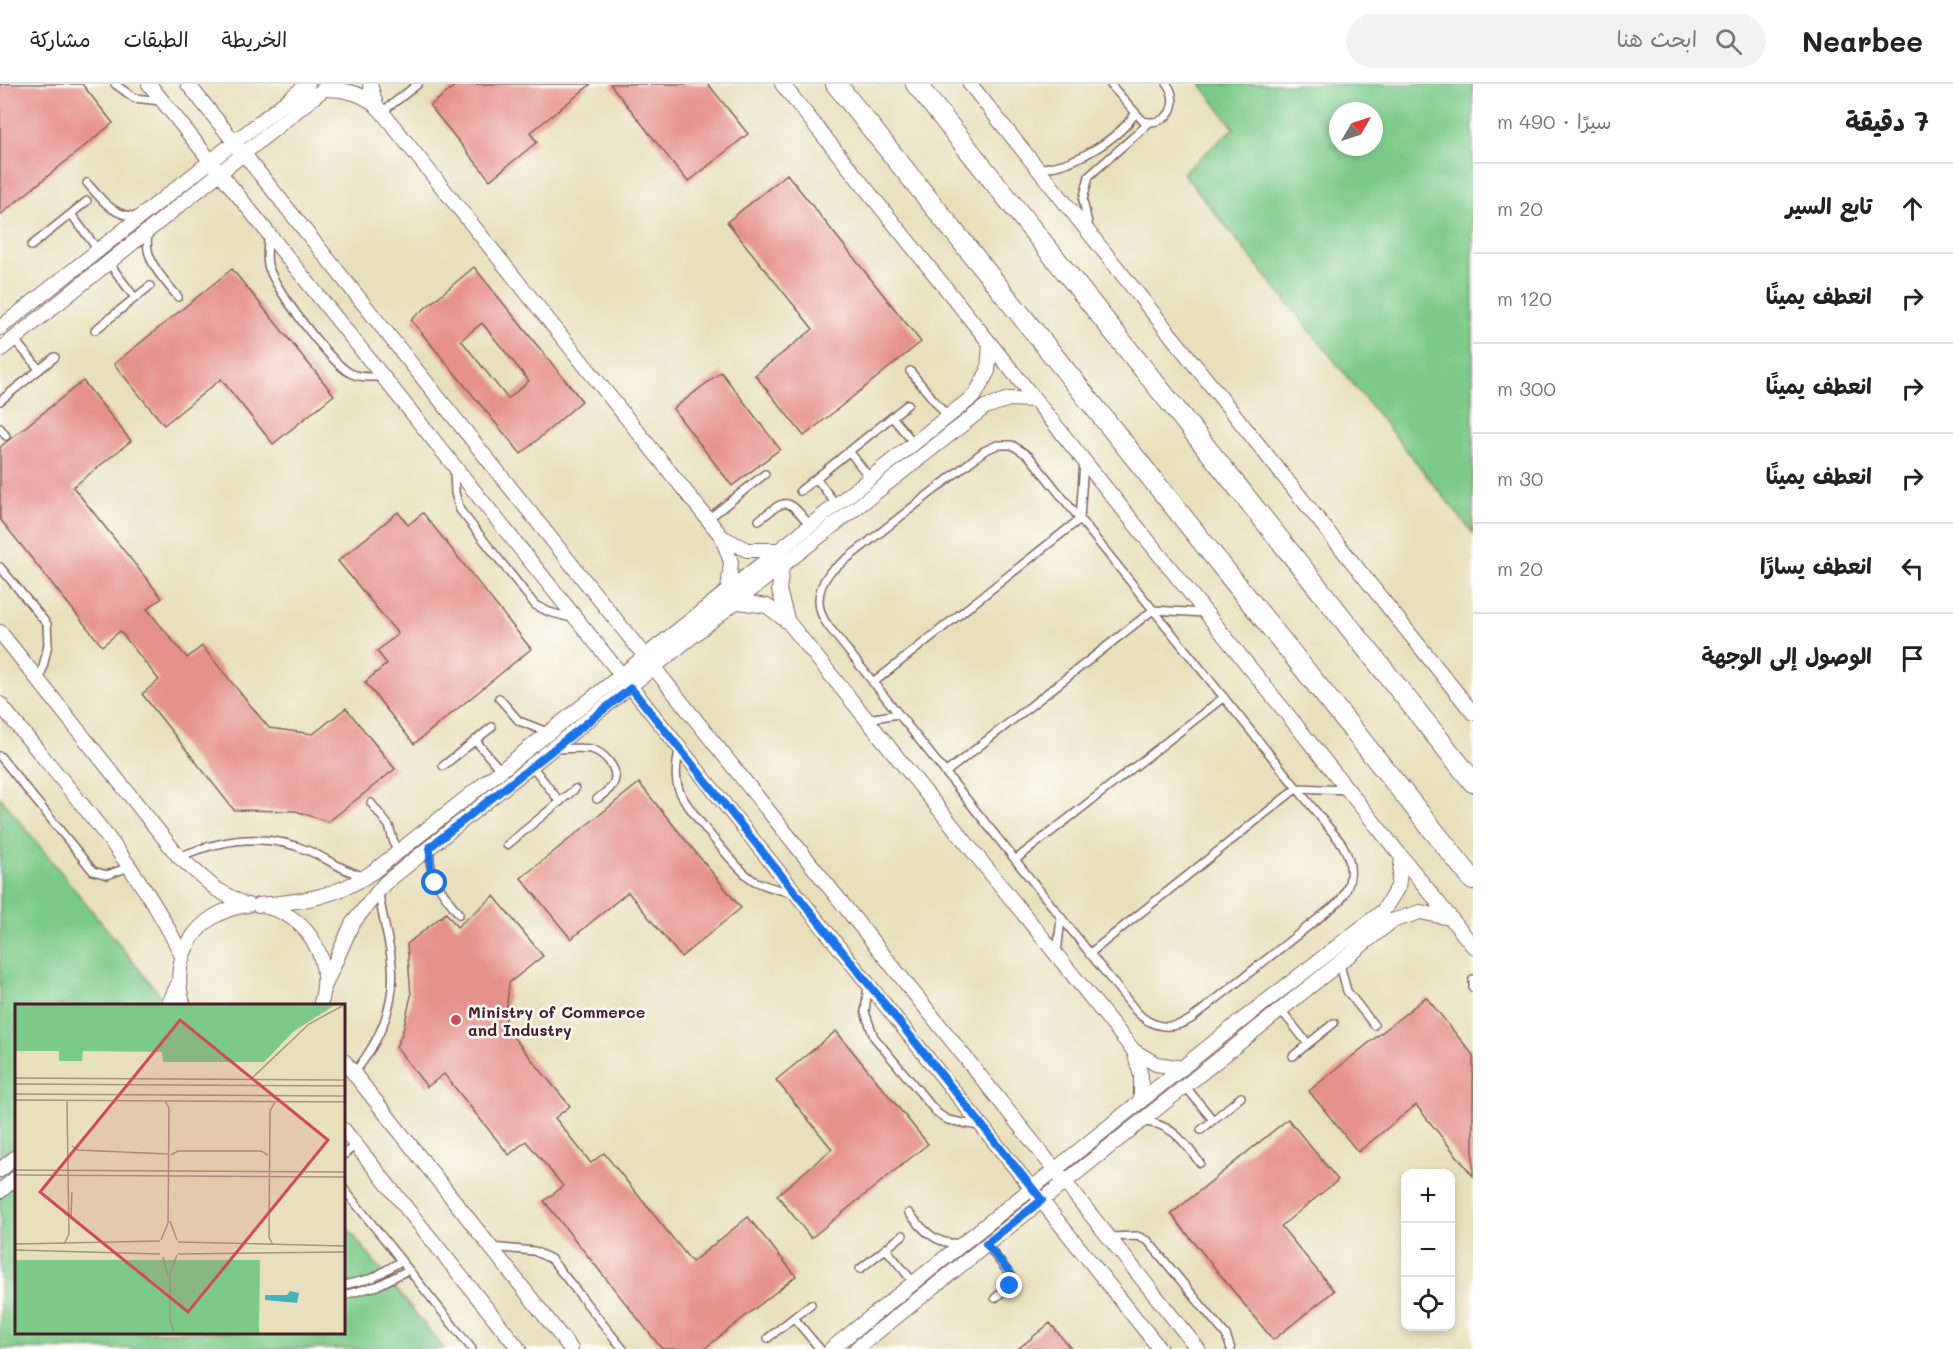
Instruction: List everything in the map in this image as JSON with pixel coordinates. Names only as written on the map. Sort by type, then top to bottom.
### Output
[{"type":"main road","points":[[836,84],[1473,880]]},
{"type":"main road","points":[[916,84],[1473,782]]},
{"type":"street","points":[[148,84],[1160,1349]]},
{"type":"street","points":[[188,84],[1198,1349]]},
{"type":"street","points":[[1,325],[308,84]]},
{"type":"street","points":[[369,84],[379,109],[722,537],[731,562],[728,591]]},
{"type":"street","points":[[782,84],[1473,946]]},
{"type":"street","points":[[970,84],[1473,713]]},
{"type":"street","points":[[0,350],[245,155],[327,86],[347,91],[379,109]]},
{"type":"street","points":[[168,1004],[178,984],[182,956],[191,936],[206,921],[224,910],[252,905],[308,901],[328,896],[366,877],[728,591],[775,550],[975,395],[983,383],[989,364],[990,343]]},
{"type":"street","points":[[320,1004],[325,985],[352,924],[378,889],[985,407],[1009,399],[1034,400]]},
{"type":"street","points":[[722,537],[747,550],[775,550]]},
{"type":"street","points":[[782,567],[780,602],[789,623]]},
{"type":"street","points":[[739,602],[767,606],[789,623],[1134,1051],[1156,1064],[1183,1068]]},
{"type":"street","points":[[0,632],[179,857],[216,889],[252,905],[277,910],[294,919],[308,932],[321,957],[325,985]]},
{"type":"street","points":[[1455,691],[1473,699]]},
{"type":"street","points":[[0,705],[129,867],[161,914],[182,956]]},
{"type":"street","points":[[831,1349],[1383,911],[1398,887],[1402,859]]},
{"type":"street","points":[[856,1349],[1392,921],[1405,915],[1428,913],[1450,918]]},
{"type":"street","points":[[178,984],[184,1004]]},
{"type":"street","points":[[1134,1051],[1141,1076],[1141,1101]]},
{"type":"street","points":[[345,1063],[352,1075],[571,1349]]},
{"type":"street","points":[[345,1131],[519,1349]]},
{"type":"street","points":[[0,1170],[15,1158]]},
{"type":"street","points":[[0,1191],[15,1179]]},
{"type":"lane","points":[[115,84],[134,98],[162,101]]},
{"type":"lane","points":[[379,109],[418,84]]},
{"type":"lane","points":[[1110,84],[1135,114],[1149,123]]},
{"type":"lane","points":[[1090,233],[1083,200],[1089,176],[1149,123],[1166,118],[1173,108],[1173,96],[1167,84]]},
{"type":"lane","points":[[1038,168],[1057,167],[1084,156],[1135,114]]},
{"type":"lane","points":[[87,183],[106,205],[116,212],[141,216]]},
{"type":"lane","points":[[31,246],[87,201]]},
{"type":"lane","points":[[71,214],[98,249]]},
{"type":"lane","points":[[148,231],[149,257],[178,297]]},
{"type":"lane","points":[[268,234],[268,263],[277,288],[336,361],[361,377],[382,377]]},
{"type":"lane","points":[[109,263],[135,298]]},
{"type":"lane","points":[[95,330],[150,286]]},
{"type":"lane","points":[[14,339],[39,369]]},
{"type":"lane","points":[[0,401],[55,357]]},
{"type":"lane","points":[[910,371],[947,416]]},
{"type":"lane","points":[[800,491],[908,404]]},
{"type":"lane","points":[[892,417],[914,442]]},
{"type":"lane","points":[[0,428],[6,436]]},
{"type":"lane","points":[[1005,445],[1024,451],[1153,610],[1342,844],[1350,859],[1349,886],[1339,902],[1191,1019],[1176,1026],[1161,1026],[1141,1017],[823,621],[818,604],[820,586],[830,572],[984,451],[1005,445]]},
{"type":"lane","points":[[849,451],[869,477]]},
{"type":"lane","points":[[873,683],[1080,519],[1084,462]]},
{"type":"lane","points":[[454,467],[455,493],[460,510],[471,526],[535,605],[549,612],[575,619]]},
{"type":"lane","points":[[708,519],[765,474]]},
{"type":"lane","points":[[816,478],[835,504]]},
{"type":"lane","points":[[759,520],[786,502],[792,504],[809,524]]},
{"type":"lane","points":[[0,567],[46,624],[48,645],[40,680]]},
{"type":"lane","points":[[945,773],[1153,610],[1205,613]]},
{"type":"lane","points":[[1015,860],[1224,697]]},
{"type":"lane","points":[[499,698],[519,721],[549,733]]},
{"type":"lane","points":[[867,720],[898,714]]},
{"type":"lane","points":[[443,766],[492,727]]},
{"type":"lane","points":[[475,740],[501,771]]},
{"type":"lane","points":[[554,749],[588,749],[604,757],[614,770],[615,778],[612,786],[597,799]]},
{"type":"lane","points":[[679,749],[676,774],[680,792],[727,853],[747,876],[756,882],[796,894]]},
{"type":"lane","points":[[0,756],[93,871],[107,875],[129,867]]},
{"type":"lane","points":[[532,766],[560,802]]},
{"type":"lane","points":[[1089,954],[1297,788],[1347,790]]},
{"type":"lane","points":[[507,845],[575,789]]},
{"type":"lane","points":[[371,803],[389,826],[397,853]]},
{"type":"lane","points":[[179,857],[222,842],[267,840],[309,851],[341,868],[366,877]]},
{"type":"lane","points":[[430,847],[430,864],[435,883],[459,914]]},
{"type":"lane","points":[[352,1075],[371,1051],[384,1025],[391,996],[393,966],[378,889]]},
{"type":"lane","points":[[1057,956],[1061,918]]},
{"type":"lane","points":[[1340,962],[1342,978],[1347,991],[1374,1025]]},
{"type":"lane","points":[[1473,979],[1473,988]]},
{"type":"lane","points":[[868,984],[865,1012],[874,1037],[937,1113],[948,1120],[983,1127]]},
{"type":"lane","points":[[1281,1010],[1308,1044]]},
{"type":"lane","points":[[1293,1056],[1334,1023]]},
{"type":"lane","points":[[1185,1086],[1213,1120]]},
{"type":"lane","points":[[1201,1130],[1241,1097]]},
{"type":"lane","points":[[1140,1122],[1155,1123],[1171,1130],[1200,1163]]},
{"type":"lane","points":[[345,1154],[355,1145]]},
{"type":"lane","points":[[345,1190],[472,1349]]},
{"type":"lane","points":[[909,1213],[922,1229],[934,1238],[948,1243],[964,1243]]},
{"type":"lane","points":[[860,1269],[903,1235]]},
{"type":"lane","points":[[1109,1237],[1137,1236],[1157,1249],[1226,1335],[1231,1349]]},
{"type":"lane","points":[[986,1244],[1012,1277],[1010,1286],[995,1298]]},
{"type":"lane","points":[[489,1247],[534,1251],[551,1259],[623,1349]]},
{"type":"lane","points":[[886,1249],[914,1283]]},
{"type":"lane","points":[[345,1286],[373,1278],[401,1261]]},
{"type":"lane","points":[[345,1295],[377,1286],[408,1270]]},
{"type":"lane","points":[[768,1338],[811,1304]]},
{"type":"lane","points":[[794,1318],[820,1349]]},
{"type":"green space","points":[[1200,84],[1473,84],[1473,533],[1183,173],[1234,128]]},
{"type":"green space","points":[[0,797],[167,1004],[15,1004],[15,1334],[345,1334],[345,1225],[444,1349],[0,1349]]},
{"type":"building","points":[[0,84],[82,84],[113,123],[0,215]]},
{"type":"building","points":[[457,84],[591,84],[530,133],[537,142],[490,180],[430,106]]},
{"type":"building","points":[[610,84],[708,84],[748,134],[688,182]]},
{"type":"building","points":[[787,174],[921,342],[804,436],[755,375],[813,329],[727,222]]},
{"type":"building","points":[[474,267],[582,401],[521,454],[411,320]],"holes":[[[482,323],[529,381],[508,399],[461,340]]]},
{"type":"building","points":[[232,269],[334,395],[273,444],[221,379],[164,425],[114,364]]},
{"type":"building","points":[[721,372],[780,449],[732,486],[673,409]]},
{"type":"building","points":[[83,381],[131,441],[73,487],[162,598],[147,609],[187,658],[202,646],[269,728],[313,734],[346,708],[395,769],[328,822],[296,811],[234,810],[142,694],[159,680],[120,631],[102,646],[0,519],[0,447]]},
{"type":"building","points":[[398,512],[408,525],[423,513],[531,649],[414,744],[365,682],[387,664],[377,651],[398,634],[338,561]]},
{"type":"building","points":[[639,783],[741,908],[681,957],[628,892],[571,939],[521,878]]},
{"type":"building","points":[[494,896],[543,956],[509,983],[505,1027],[570,1106],[555,1118],[591,1163],[604,1153],[692,1262],[748,1217],[796,1276],[704,1349],[662,1349],[544,1201],[563,1186],[526,1141],[509,1155],[444,1074],[427,1087],[396,1047],[403,1031],[411,996],[407,944],[446,913],[457,927]]},
{"type":"building","points":[[1426,997],[1473,1055],[1473,1176],[1416,1105],[1358,1152],[1309,1091]]},
{"type":"building","points":[[836,1031],[928,1144],[811,1238],[777,1195],[832,1149],[776,1080]]},
{"type":"building","points":[[1288,1119],[1338,1180],[1281,1226],[1334,1291],[1273,1340],[1171,1214]]},
{"type":"building","points":[[1050,1323],[1071,1349],[1018,1349]]},
{"type":"place","name":"Ministry of Commerce and Industry","points":[[456,1020]]},
{"type":"route","points":[[435,883],[431,873],[430,847],[631,688],[1042,1200],[986,1244],[1011,1274],[1013,1280],[1010,1286]]}]
